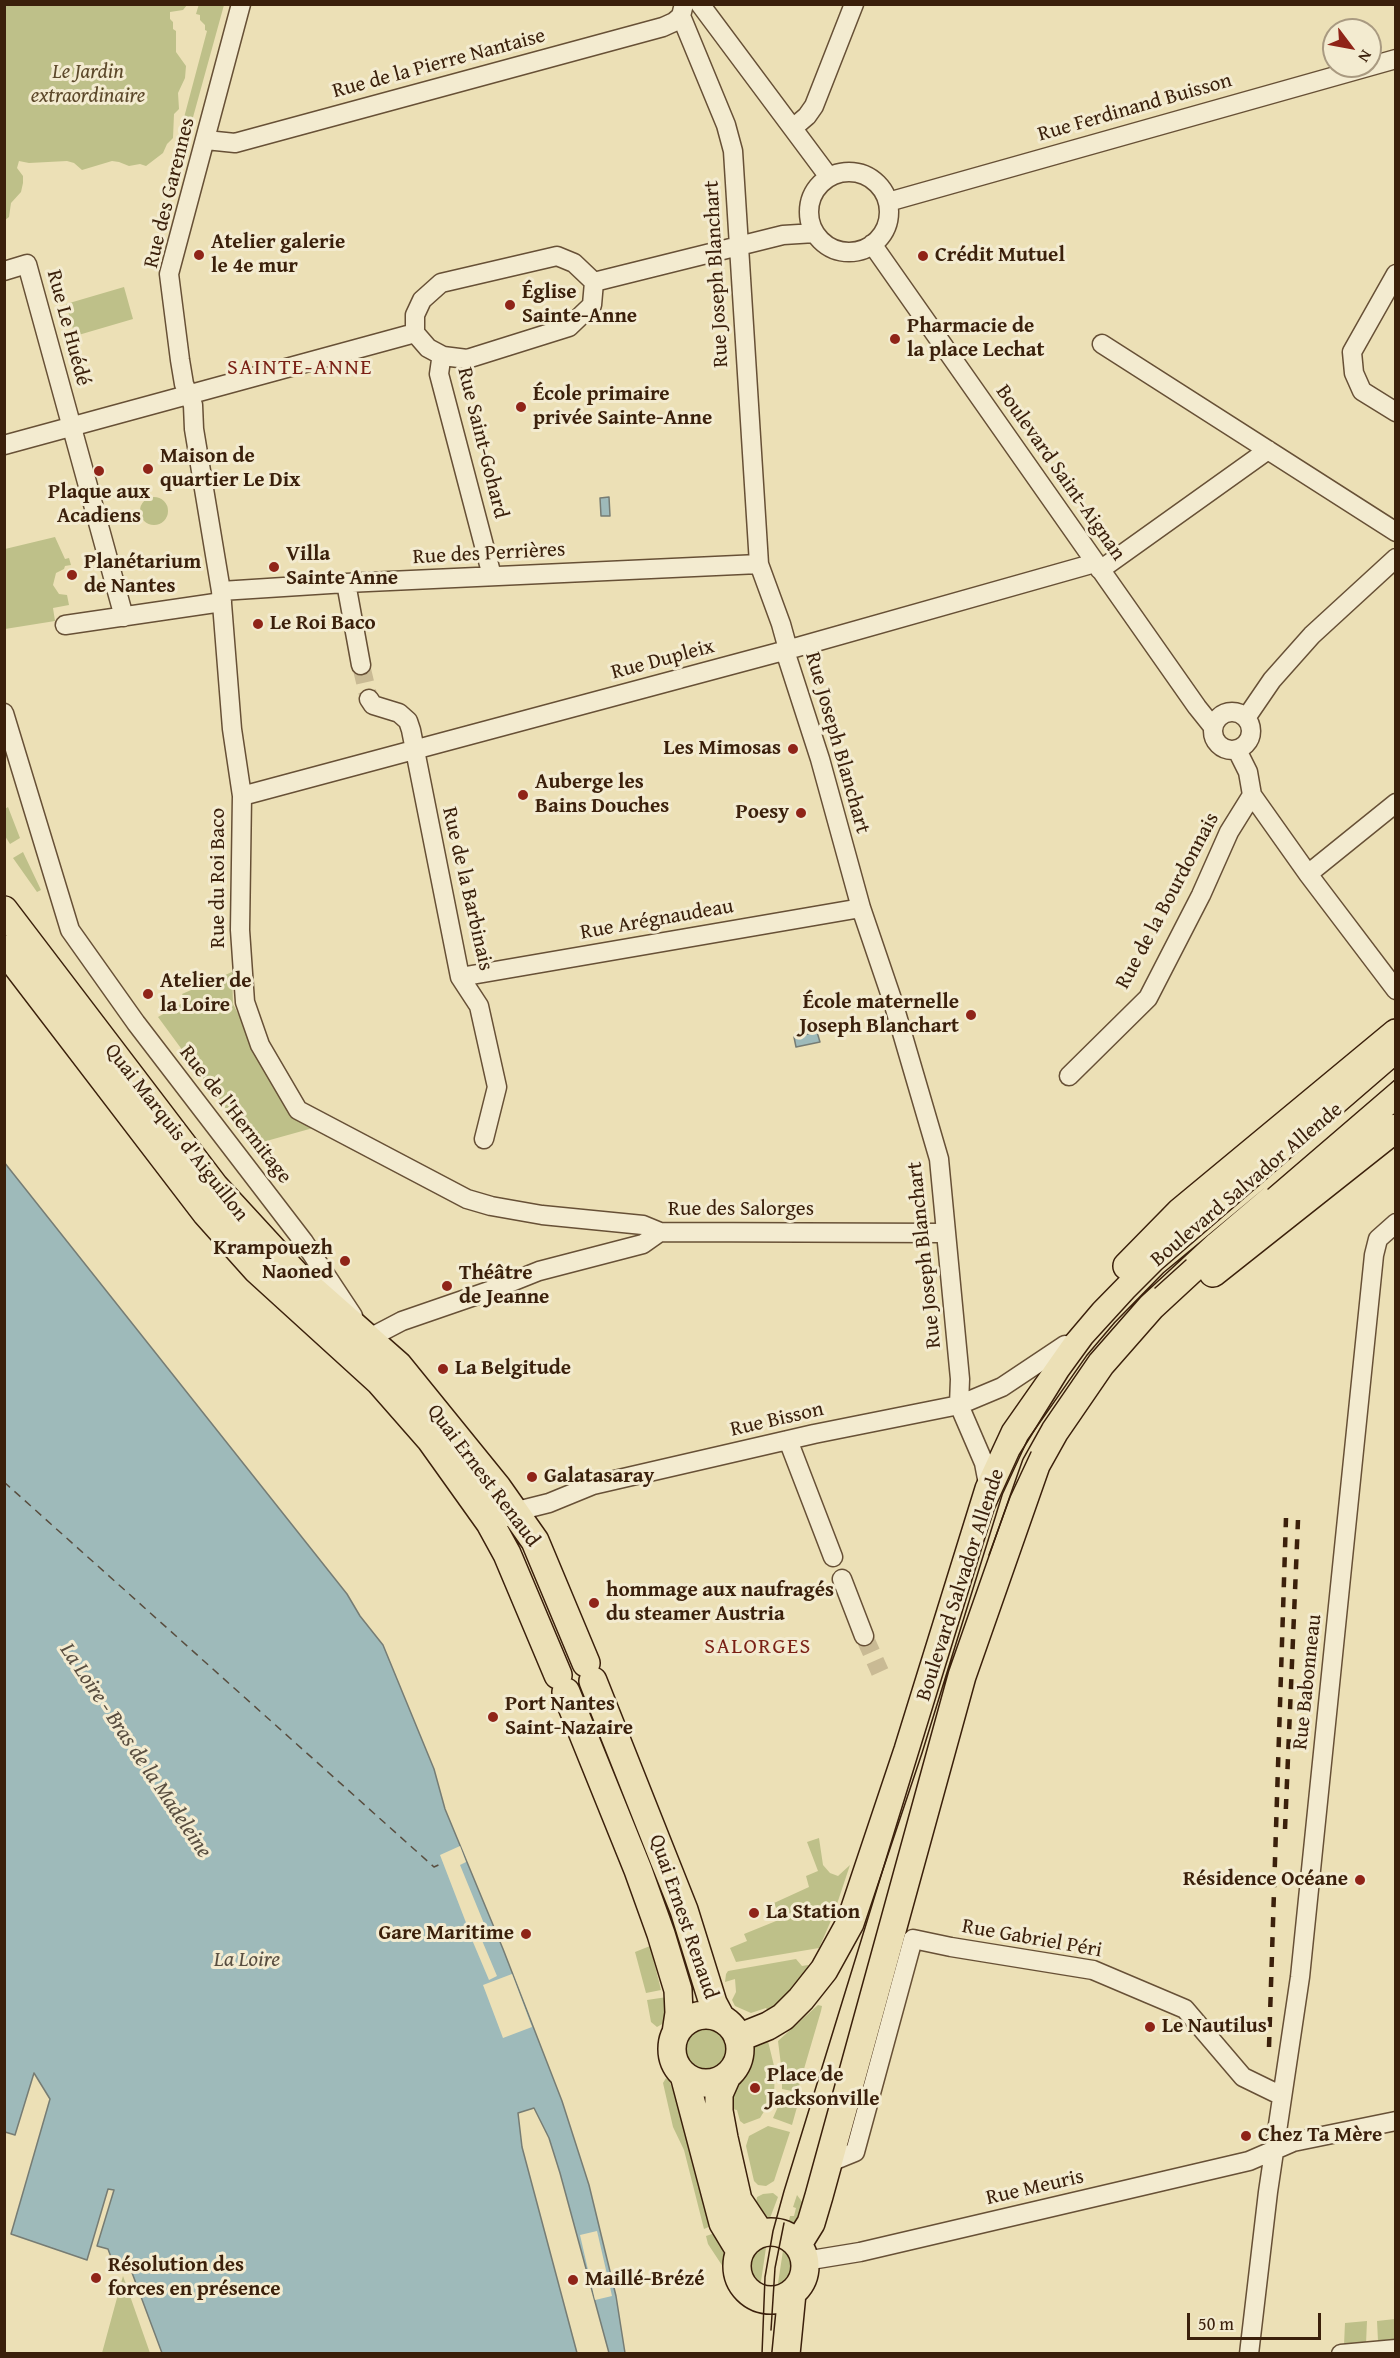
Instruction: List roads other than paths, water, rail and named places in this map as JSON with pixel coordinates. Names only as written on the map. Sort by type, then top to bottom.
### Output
[{"type":"main road","name":"Quai Marquis d'Aiguillon","points":[[4,910],[215,1187],[357,1344]]},
{"type":"main road","name":"Quai Marquis d'Aiguillon","points":[[4,949],[206,1213],[257,1270],[357,1344]]},
{"type":"main road","points":[[1015,1434],[1037,1388],[1065,1345],[1128,1265],[1180,1212],[1395,1033]]},
{"type":"main road","name":"Boulevard Salvador Allende","points":[[729,2028],[768,2026],[783,2017],[824,1970],[850,1923],[908,1750],[989,1489],[1015,1434],[1076,1346],[1104,1313],[1154,1262],[1395,1061]]},
{"type":"main road","name":"Boulevard Salvador Allende","points":[[828,2163],[962,1676],[1036,1465],[1055,1431],[1101,1364],[1129,1330],[1218,1245],[1395,1094]]},
{"type":"main road","points":[[1013,1530],[1058,1452],[1134,1351],[1156,1326],[1187,1294],[1222,1265],[1395,1128]]},
{"type":"main road","name":"Quai Ernest Renaud","points":[[357,1344],[398,1365],[497,1487],[535,1541],[590,1672],[684,1910],[713,2003],[729,2028]]},
{"type":"main road","name":"Quai Ernest Renaud","points":[[357,1344],[380,1382],[430,1439],[490,1523],[507,1554],[639,1870],[678,1990],[679,2013],[676,2033]]},
{"type":"main road","points":[[727,2076],[715,2082],[705,2083],[692,2080],[677,2067],[672,2045],[676,2033],[684,2023],[695,2017],[708,2015],[729,2028],[740,2049],[738,2061],[727,2076],[719,2094],[719,2110],[738,2200],[750,2242]]},
{"type":"main road","points":[[684,2075],[723,2223],[750,2242]]},
{"type":"main road","points":[[802,2252],[780,2232],[750,2242],[737,2261],[738,2275],[748,2291],[758,2298],[770,2300],[784,2298],[792,2293],[802,2280],[802,2252],[828,2163]]},
{"type":"main road","points":[[786,2354],[792,2293]]},
{"type":"street","name":"Rue des Garennes","points":[[189,395],[180,360],[169,274],[207,140],[241,4]]},
{"type":"street","points":[[700,4],[829,177]]},
{"type":"street","points":[[793,128],[807,116],[814,106],[854,4]]},
{"type":"street","name":"Rue de la Pierre Nantaise","points":[[207,140],[235,143],[663,27],[674,22],[682,10]]},
{"type":"street","name":"Rue Joseph Blanchart","points":[[682,10],[726,125],[733,151],[759,564],[781,624],[787,657],[820,759],[861,908],[893,1002],[939,1160],[960,1379],[959,1405],[984,1462],[989,1489]]},
{"type":"street","name":"Rue Ferdinand Buisson","points":[[888,202],[1395,59]]},
{"type":"street","points":[[846,172],[866,176],[879,186],[888,202],[889,212],[886,226],[880,236],[872,244],[858,250],[842,251],[827,245],[815,233],[810,222],[810,203],[816,189],[829,177],[846,172]]},
{"type":"street","points":[[594,282],[783,235],[815,233]]},
{"type":"street","name":"Boulevard Saint-Aignan","points":[[872,244],[1213,727]]},
{"type":"street","points":[[557,256],[574,262],[594,282],[592,304],[569,327],[467,359],[443,356],[428,348],[415,333],[415,315],[422,300],[441,283],[557,256]]},
{"type":"street","name":"Rue Le Huédé","points":[[4,270],[27,264],[124,617]]},
{"type":"street","points":[[1395,274],[1352,352],[1354,373],[1362,391],[1395,412]]},
{"type":"street","points":[[4,444],[415,333]]},
{"type":"street","points":[[1102,344],[1395,532]]},
{"type":"street","name":"Rue Saint-Gohard","points":[[443,356],[439,375],[492,576]]},
{"type":"street","name":"Rue du Roi Baco","points":[[189,395],[193,405],[194,429],[221,597],[232,729],[242,796],[240,871],[245,1002],[260,1045],[298,1110],[467,1199],[491,1206],[542,1215],[643,1225],[660,1232]]},
{"type":"street","name":"Rue Dupleix","points":[[242,796],[1098,566],[1268,450]]},
{"type":"street","name":"Rue des Perrières","points":[[65,626],[124,617],[221,597],[346,583],[759,564]]},
{"type":"street","points":[[1246,717],[1272,680],[1312,635],[1393,564]]},
{"type":"street","points":[[346,583],[361,665]]},
{"type":"street","name":"Rue de la Barbinais","points":[[369,699],[373,705],[394,710],[408,721],[460,976],[479,1006],[497,1087],[484,1139]]},
{"type":"street","points":[[1235,712],[1246,717],[1251,728],[1250,739],[1244,747],[1237,750],[1226,749],[1218,744],[1214,737],[1213,727],[1217,719],[1226,713],[1235,712]]},
{"type":"street","name":"Rue de l'Hermitage","points":[[4,713],[69,930],[136,1023],[304,1242],[357,1344]]},
{"type":"street","points":[[1237,750],[1248,772],[1252,795],[1395,990]]},
{"type":"street","name":"Rue de la Bourdonnais","points":[[1070,1076],[1148,998],[1201,895],[1228,832],[1252,795]]},
{"type":"street","points":[[1308,874],[1395,803]]},
{"type":"street","name":"Rue Arégnaudeau","points":[[460,976],[861,908]]},
{"type":"street","name":"Rue Babonneau","points":[[1249,2354],[1274,2151],[1300,1977],[1374,1255],[1378,1239],[1395,1223]]},
{"type":"street","name":"Rue des Salorges","points":[[357,1344],[402,1321],[489,1292],[539,1271],[643,1244],[660,1232],[945,1233]]},
{"type":"street","name":"Rue Bisson","points":[[490,1523],[593,1485],[788,1440],[959,1405],[1002,1387],[1065,1345]]},
{"type":"street","points":[[788,1440],[833,1557]]},
{"type":"street","points":[[842,1579],[864,1636]]},
{"type":"street","name":"Rue Gabriel Péri","points":[[828,2163],[855,2152],[913,1939],[1093,1970],[1185,2009],[1243,2077],[1282,2096]]},
{"type":"street","name":"Rue Meuris","points":[[802,2252],[860,2252],[1249,2161],[1293,2142],[1395,2121]]},
{"type":"street","points":[[1341,2354],[1395,2349]]},
{"type":"water","points":[[609,497],[610,516],[601,516],[600,498]]},
{"type":"water","points":[[817,1032],[820,1042],[796,1047],[794,1037]]},
{"type":"water","name":"La Loire","points":[[4,1162],[347,1594],[360,1616],[383,1645],[434,1769],[445,1809],[562,2101],[589,2185],[616,2296],[625,2353],[609,2353],[560,2173],[549,2138],[534,2108],[518,2113],[522,2147],[577,2353],[162,2353],[128,2262],[111,2257],[108,2249],[97,2246],[114,2190],[108,2189],[87,2260],[11,2234],[50,2099],[34,2073],[15,2135],[5,2132]]},
{"type":"tunnel","points":[[361,665],[369,699]]},
{"type":"tunnel","points":[[864,1636],[880,1672]]},
{"type":"tram line","points":[[762,2354],[765,2277],[773,2231],[784,2191],[983,1544],[994,1510],[1019,1455],[1068,1376],[1092,1343],[1134,1297],[1162,1269],[1396,1067]]},
{"type":"tram line","points":[[1268,1189],[1396,1079]]},
{"type":"tram line","points":[[1155,1288],[1186,1260]]},
{"type":"tram line","points":[[989,1555],[1010,1497],[1031,1452]]},
{"type":"tram line","points":[[771,2330],[775,2268],[784,2223]]},
{"type":"railway","points":[[1269,2047],[1286,1518]]},
{"type":"railway","points":[[1285,1829],[1298,1520]]},
{"type":"place","name":"Atelier galerie le 4e mur","points":[[199,255]]},
{"type":"place","name":"Crédit Mutuel","points":[[923,256]]},
{"type":"place","name":"Église Sainte-Anne","points":[[510,305]]},
{"type":"place","name":"Pharmacie de la place Lechat","points":[[895,339]]},
{"type":"place","name":"École primaire privée Sainte-Anne","points":[[521,407]]},
{"type":"place","name":"Maison de quartier Le Dix","points":[[148,469]]},
{"type":"place","name":"Plaque aux Acadiens","points":[[99,471]]},
{"type":"place","name":"Villa Sainte Anne","points":[[274,567]]},
{"type":"place","name":"Planétarium de Nantes","points":[[72,575]]},
{"type":"place","name":"Le Roi Baco","points":[[258,624]]},
{"type":"place","name":"Les Mimosas","points":[[793,749]]},
{"type":"place","name":"Auberge les Bains Douches","points":[[523,795]]},
{"type":"place","name":"Poesy","points":[[801,813]]},
{"type":"place","name":"Atelier de la Loire","points":[[148,994]]},
{"type":"place","name":"École maternelle Joseph Blanchart","points":[[971,1015]]},
{"type":"place","name":"Krampouezh Naoned","points":[[345,1261]]},
{"type":"place","name":"Théâtre de Jeanne","points":[[447,1286]]},
{"type":"place","name":"La Belgitude","points":[[443,1369]]},
{"type":"place","name":"Galatasaray","points":[[532,1477]]},
{"type":"place","name":"hommage aux naufragés du steamer Austria","points":[[594,1603]]},
{"type":"place","name":"Port Nantes Saint-Nazaire","points":[[493,1717]]},
{"type":"place","name":"Résidence Océane","points":[[1360,1880]]},
{"type":"place","name":"La Station","points":[[754,1913]]},
{"type":"place","name":"Gare Maritime","points":[[526,1934]]},
{"type":"place","name":"Le Nautilus","points":[[1150,2027]]},
{"type":"place","name":"Place de Jacksonville","points":[[755,2088]]},
{"type":"place","name":"Chez Ta Mère","points":[[1246,2136]]},
{"type":"place","name":"Résolution des forces en présence","points":[[96,2278]]},
{"type":"place","name":"Maillé-Brézé","points":[[573,2280]]},
{"type":"district","name":"SAINTE-ANNE","points":[[300,368]]},
{"type":"district","name":"SALORGES","points":[[758,1647]]},
{"type":"park label","name":"Le Jardin extraordinaire","points":[[88,85]]},
{"type":"water label","name":"La Loire - Bras de la Madeleine","points":[[135,1751]]}]
